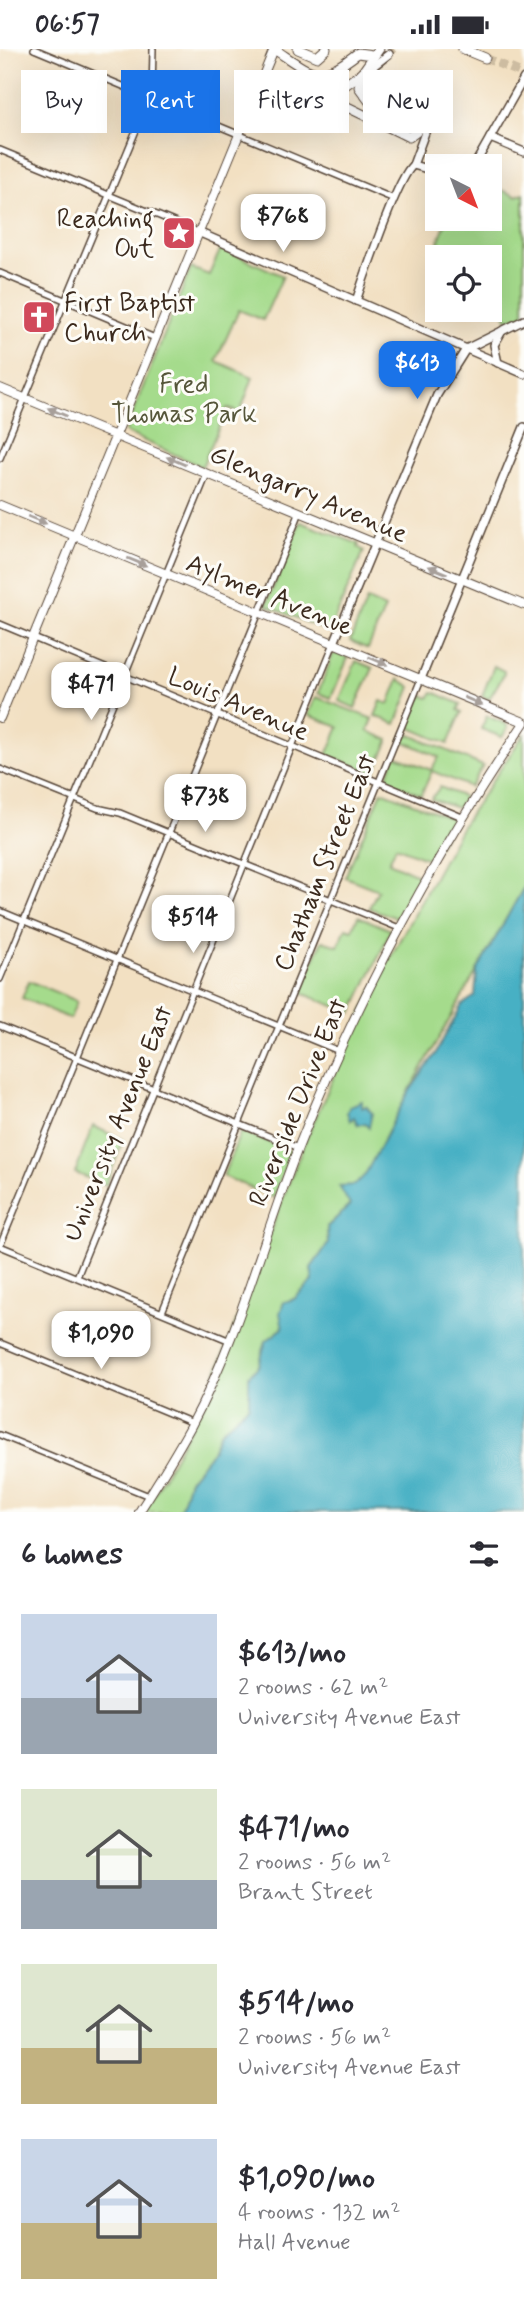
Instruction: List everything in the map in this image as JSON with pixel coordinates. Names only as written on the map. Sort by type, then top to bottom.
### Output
[{"type":"main road","points":[[0,718],[274,49],[303,69],[329,74],[358,53],[376,52]]},
{"type":"main road","points":[[298,49],[317,57],[326,49]]},
{"type":"main road","points":[[463,49],[485,58]]},
{"type":"main road","points":[[349,82],[362,73],[376,52]]},
{"type":"main road","points":[[349,107],[405,137],[412,136],[417,127],[412,119],[363,96],[359,87],[362,73]]},
{"type":"main road","name":"Glengarry Avenue","points":[[0,388],[524,605]]},
{"type":"main road","name":"Aylmer Avenue","points":[[0,505],[524,723]]},
{"type":"main road","name":"Riverside Drive East","points":[[139,1512],[193,1423],[228,1340],[298,1148],[339,1051],[399,928],[462,817],[524,723]]},
{"type":"street","points":[[34,49],[121,85]]},
{"type":"street","points":[[151,70],[153,49]]},
{"type":"street","points":[[356,301],[394,199],[406,171],[413,165],[426,127],[425,120],[418,113],[375,95],[365,84],[371,68],[389,54]]},
{"type":"street","points":[[481,154],[524,78]]},
{"type":"street","points":[[220,126],[394,199]]},
{"type":"street","points":[[0,458],[134,133]]},
{"type":"street","points":[[490,138],[524,152]]},
{"type":"street","points":[[0,150],[198,232],[524,374]]},
{"type":"street","points":[[413,165],[425,168]]},
{"type":"street","points":[[0,273],[155,338]]},
{"type":"street","points":[[466,349],[524,320]]},
{"type":"street","points":[[498,363],[494,345],[502,330]]},
{"type":"street","name":"University Avenue East","points":[[77,1277],[427,414],[466,349]]},
{"type":"street","name":"Chatham Street East","points":[[162,1313],[524,427]]},
{"type":"street","points":[[0,979],[207,474]]},
{"type":"street","points":[[228,1340],[0,1246],[300,512]]},
{"type":"street","name":"Louis Avenue","points":[[0,624],[462,817]]},
{"type":"street","points":[[0,769],[74,799],[120,813],[399,928]]},
{"type":"street","points":[[0,911],[339,1051]]},
{"type":"street","points":[[0,1026],[298,1148]]},
{"type":"street","points":[[0,1343],[193,1423]]},
{"type":"street","points":[[0,1434],[149,1496]]},
{"type":"green space","points":[[502,190],[516,196],[524,193],[524,314],[508,320],[502,308],[502,245],[437,245],[443,231],[502,231]]},
{"type":"green space","name":"Fred Thomas Park","points":[[221,248],[283,276],[263,320],[239,310],[216,361],[253,377],[240,413],[227,408],[202,467],[125,432],[191,268],[209,275]]},
{"type":"green space","points":[[300,522],[359,544],[358,547],[364,551],[329,632],[266,605]]},
{"type":"green space","points":[[367,600],[385,608],[368,649],[350,641]]},
{"type":"green space","points":[[333,654],[348,658],[331,698],[318,693]]},
{"type":"green space","points":[[356,661],[373,668],[355,708],[339,701]]},
{"type":"green space","points":[[494,666],[504,671],[504,674],[489,699],[482,696]]},
{"type":"green space","points":[[399,679],[411,687],[396,724],[375,716],[381,701],[389,704]]},
{"type":"green space","points":[[433,692],[461,704],[458,710],[462,712],[448,744],[408,727],[422,695],[429,698]]},
{"type":"green space","points":[[316,697],[373,719],[368,731],[389,740],[374,773],[327,755],[339,727],[308,715]]},
{"type":"green space","points":[[487,716],[506,724],[508,728],[502,737],[481,729]]},
{"type":"green space","points":[[404,732],[483,766],[470,787],[432,771],[421,795],[386,780],[395,755],[431,770],[439,757],[401,740]]},
{"type":"green space","points":[[524,734],[524,887],[407,1095],[350,1205],[327,1227],[328,1244],[311,1268],[313,1281],[294,1299],[283,1328],[266,1341],[259,1366],[249,1375],[249,1405],[220,1432],[212,1451],[189,1480],[181,1508],[176,1512],[144,1512],[207,1397],[303,1146],[371,993],[463,824]]},
{"type":"green space","points":[[440,787],[464,797],[457,808],[431,799]]},
{"type":"green space","points":[[382,791],[454,819],[430,860],[396,846],[389,862],[420,876],[397,918],[369,908],[378,890],[345,877]]},
{"type":"green space","points":[[358,916],[391,930],[352,1013],[299,992],[322,941],[338,946],[346,928],[352,930]]},
{"type":"green space","points":[[29,981],[77,1001],[70,1019],[22,998]]},
{"type":"green space","points":[[93,1126],[123,1140],[106,1185],[75,1173]]},
{"type":"green space","points":[[241,1131],[291,1151],[274,1198],[223,1176]]},
{"type":"water","points":[[524,887],[524,1512],[176,1512],[181,1507],[189,1480],[212,1451],[220,1432],[249,1405],[249,1375],[259,1366],[266,1341],[283,1328],[280,1313],[284,1302],[294,1299],[313,1281],[311,1268],[328,1244],[327,1227],[350,1205],[339,1186],[355,1185],[365,1175],[407,1095],[434,1056],[462,1005],[475,996],[477,971]]},
{"type":"water","points":[[362,1101],[362,1108],[366,1106],[372,1113],[369,1127],[365,1123],[358,1125],[354,1117],[350,1121],[347,1112],[350,1106]]},
{"type":"tunnel","points":[[389,54],[395,49]]},
{"type":"tunnel","points":[[485,58],[524,74]]},
{"type":"place","name":"Reaching Out","points":[[179,233]]},
{"type":"place","name":"First Baptist Church","points":[[39,317]]}]
